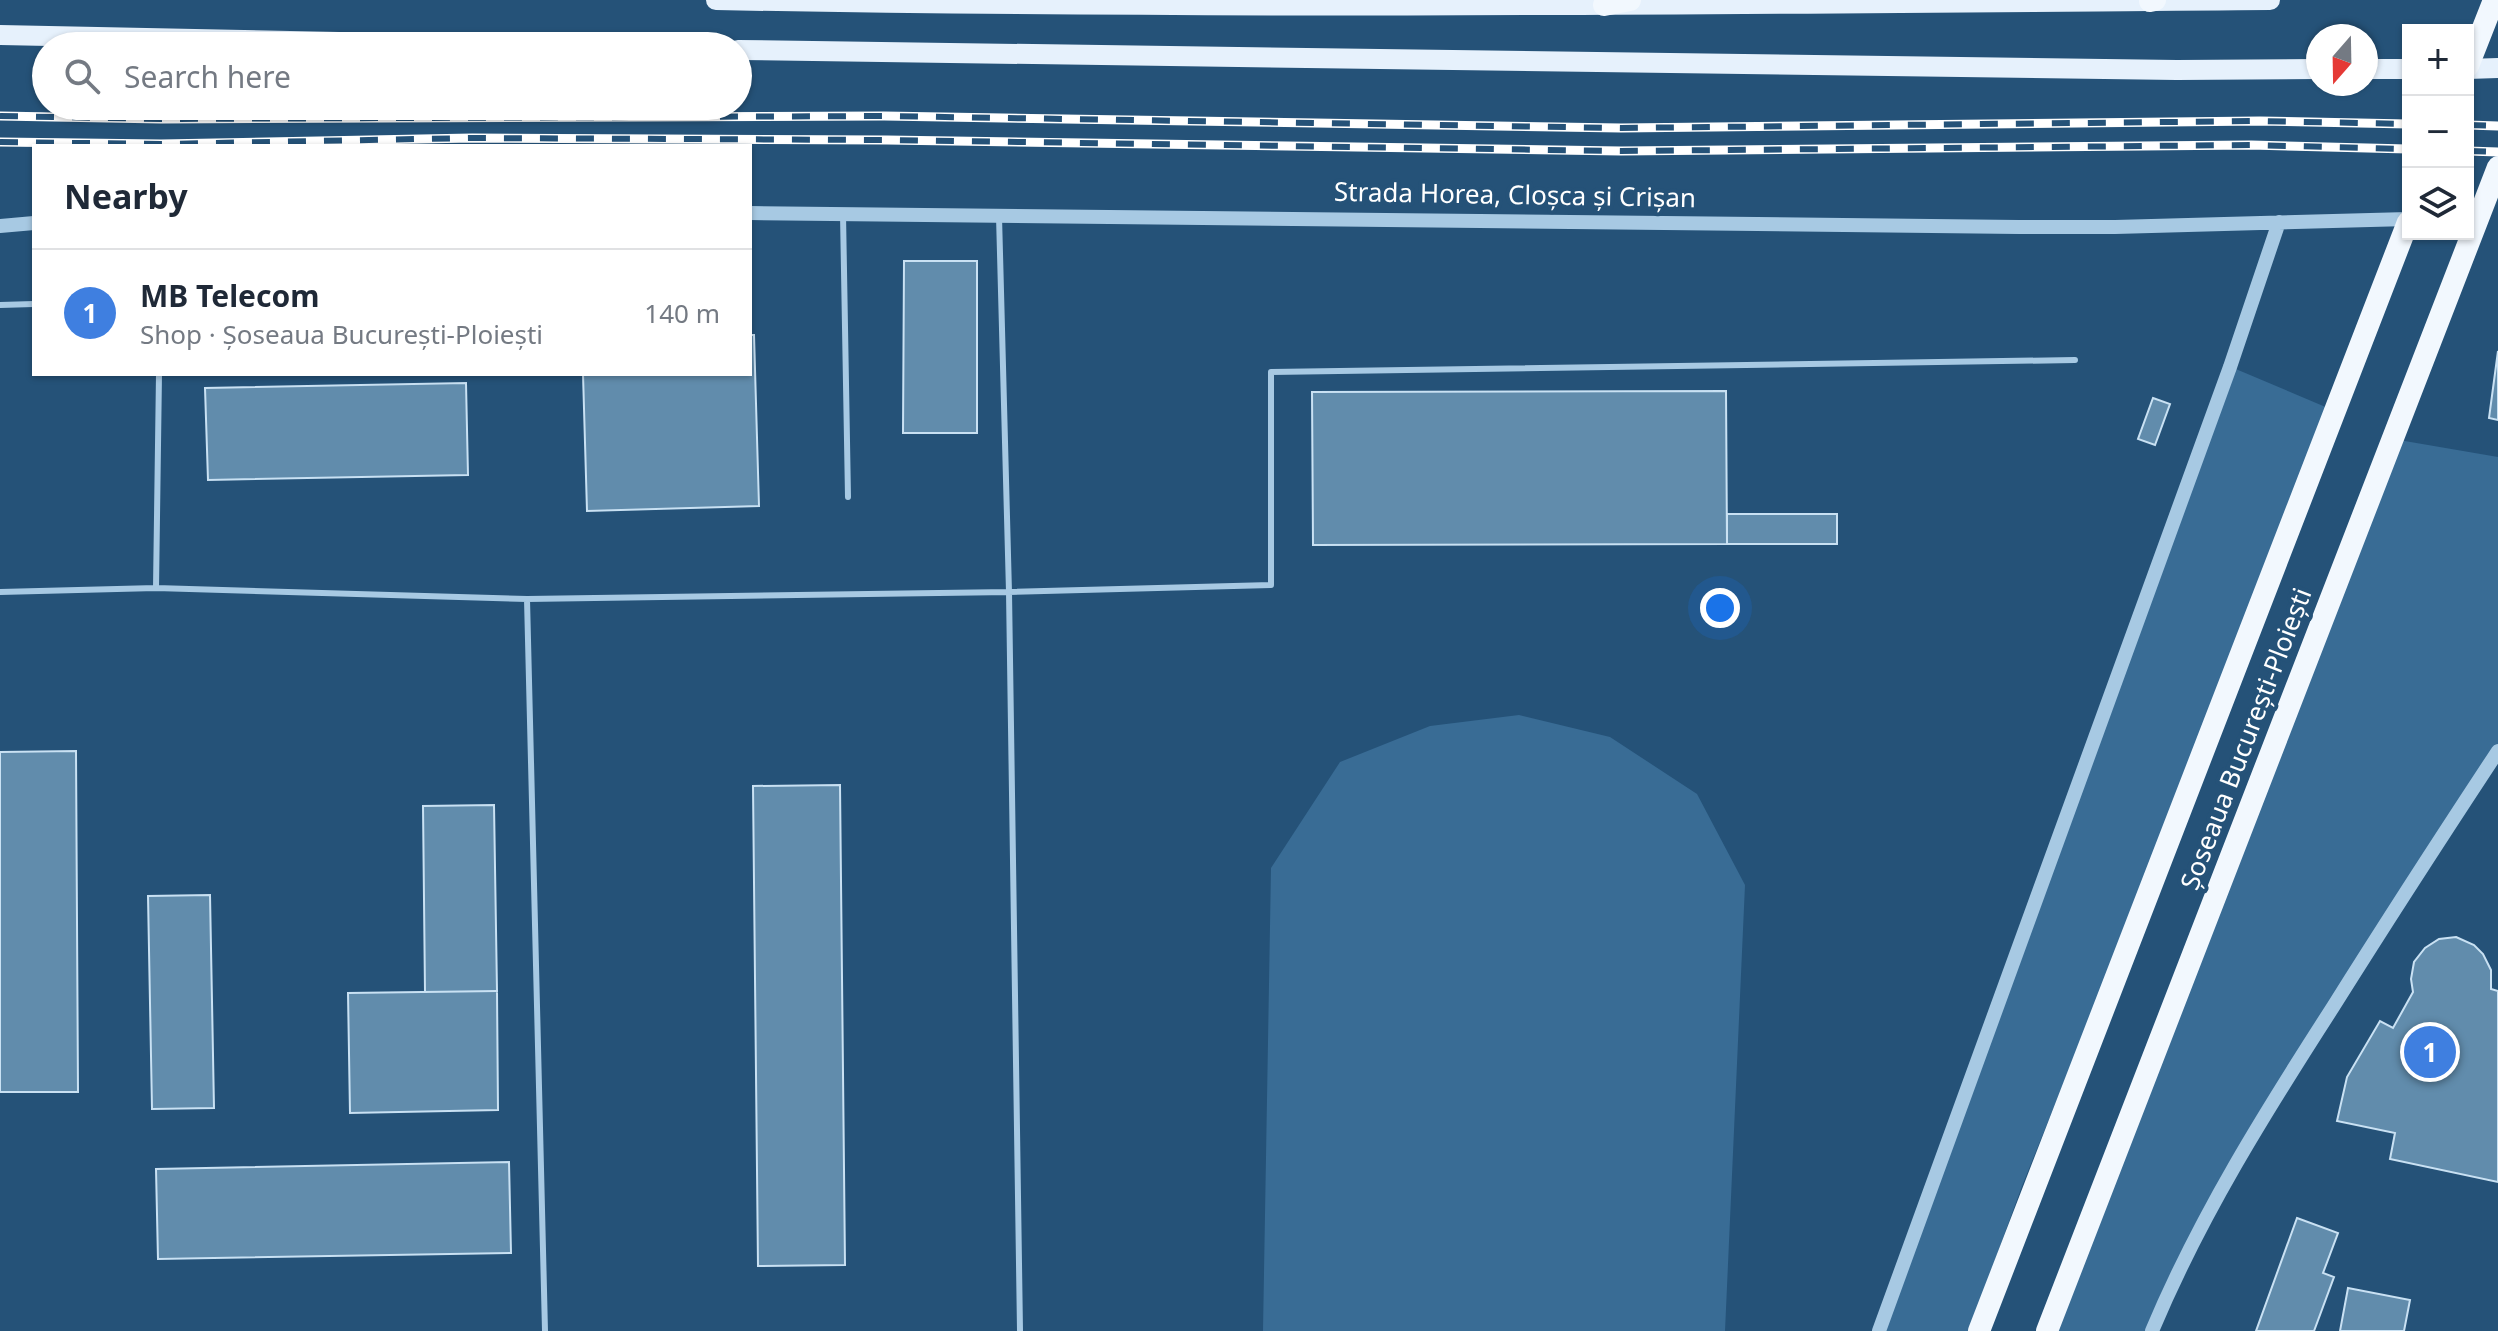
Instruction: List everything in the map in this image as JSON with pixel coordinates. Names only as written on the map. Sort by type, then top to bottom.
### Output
[{"type":"highway","points":[[1604,5],[1630,0]]},
{"type":"highway","points":[[2474,52],[2494,0]]},
{"type":"highway","name":"Șoseaua București-Ploiești","points":[[2047,1331],[2498,167]]},
{"type":"highway","name":"Șoseaua București-Ploiești","points":[[1979,1331],[2402,236]]},
{"type":"main road","points":[[716,0],[910,4],[1358,5],[2270,0]]},
{"type":"main road","points":[[0,35],[32,36]]},
{"type":"main road","points":[[752,50],[2177,70],[2306,69]]},
{"type":"main road","points":[[2474,67],[2498,68]]},
{"type":"main road","points":[[2378,69],[2402,69]]},
{"type":"street","name":"Strada Horea, Cloșca și Crișan","points":[[752,213],[2019,227],[2402,220]]},
{"type":"street","points":[[2474,217],[2498,216]]},
{"type":"street","points":[[1879,1331],[2225,382],[2279,222]]},
{"type":"street","points":[[0,226],[32,223]]},
{"type":"street","points":[[2152,1331],[2207,1214],[2250,1138],[2498,751]]},
{"type":"lane","points":[[843,214],[848,497]]},
{"type":"lane","points":[[999,216],[1009,592],[1020,1331]]},
{"type":"lane","points":[[0,305],[32,304]]},
{"type":"lane","points":[[0,592],[156,588],[527,599],[1271,585],[1271,372],[2075,360]]},
{"type":"lane","points":[[156,588],[159,376]]},
{"type":"lane","points":[[527,599],[545,1331]]},
{"type":"shaded area","points":[[2231,367],[2335,411],[2022,1186],[1969,1331],[1879,1331]]},
{"type":"shaded area","points":[[2393,439],[2498,457],[2498,751],[2250,1138],[2152,1331],[2047,1331]]},
{"type":"shaded area","points":[[1519,715],[1610,737],[1697,794],[1745,885],[1725,1331],[1263,1331],[1271,868],[1340,762],[1430,726]]},
{"type":"building","points":[[904,261],[977,261],[977,433],[903,433]]},
{"type":"building","points":[[754,335],[759,506],[587,511],[583,376],[752,376]]},
{"type":"building","points":[[2498,351],[2498,420],[2489,418]]},
{"type":"building","points":[[466,383],[468,475],[208,480],[205,388]]},
{"type":"building","points":[[1726,391],[1727,544],[1313,545],[1312,392]]},
{"type":"building","points":[[2153,398],[2170,404],[2155,445],[2138,439]]},
{"type":"building","points":[[1727,514],[1837,514],[1837,544],[1727,544]]},
{"type":"building","points":[[76,751],[78,1092],[0,1092],[0,752]]},
{"type":"building","points":[[840,785],[845,1265],[758,1266],[753,786]]},
{"type":"building","points":[[494,805],[497,991],[425,992],[423,806]]},
{"type":"building","points":[[210,895],[214,1108],[152,1109],[148,896]]},
{"type":"building","points":[[2456,937],[2474,945],[2483,954],[2491,970],[2491,989],[2498,991],[2498,1182],[2390,1159],[2395,1133],[2337,1121],[2347,1077],[2380,1021],[2393,1028],[2413,992],[2411,979],[2414,962],[2425,948],[2439,939]]},
{"type":"building","points":[[497,991],[498,1110],[350,1113],[348,993]]},
{"type":"building","points":[[509,1162],[511,1253],[158,1259],[156,1169]]},
{"type":"building","points":[[2297,1218],[2338,1233],[2323,1273],[2334,1277],[2314,1331],[2256,1331]]},
{"type":"building","points":[[2348,1288],[2410,1300],[2404,1331],[2340,1331]]},
{"type":"railway","points":[[0,116],[32,117]]},
{"type":"railway","points":[[752,117],[1621,128],[2260,121],[2402,124]]},
{"type":"railway","points":[[2474,125],[2498,126]]},
{"type":"railway","points":[[0,142],[161,144],[472,138],[887,140],[1621,151],[2251,145],[2402,149]]},
{"type":"railway","points":[[2474,151],[2498,152]]},
{"type":"place","name":"MB Telecom","points":[[2430,1052]]}]
